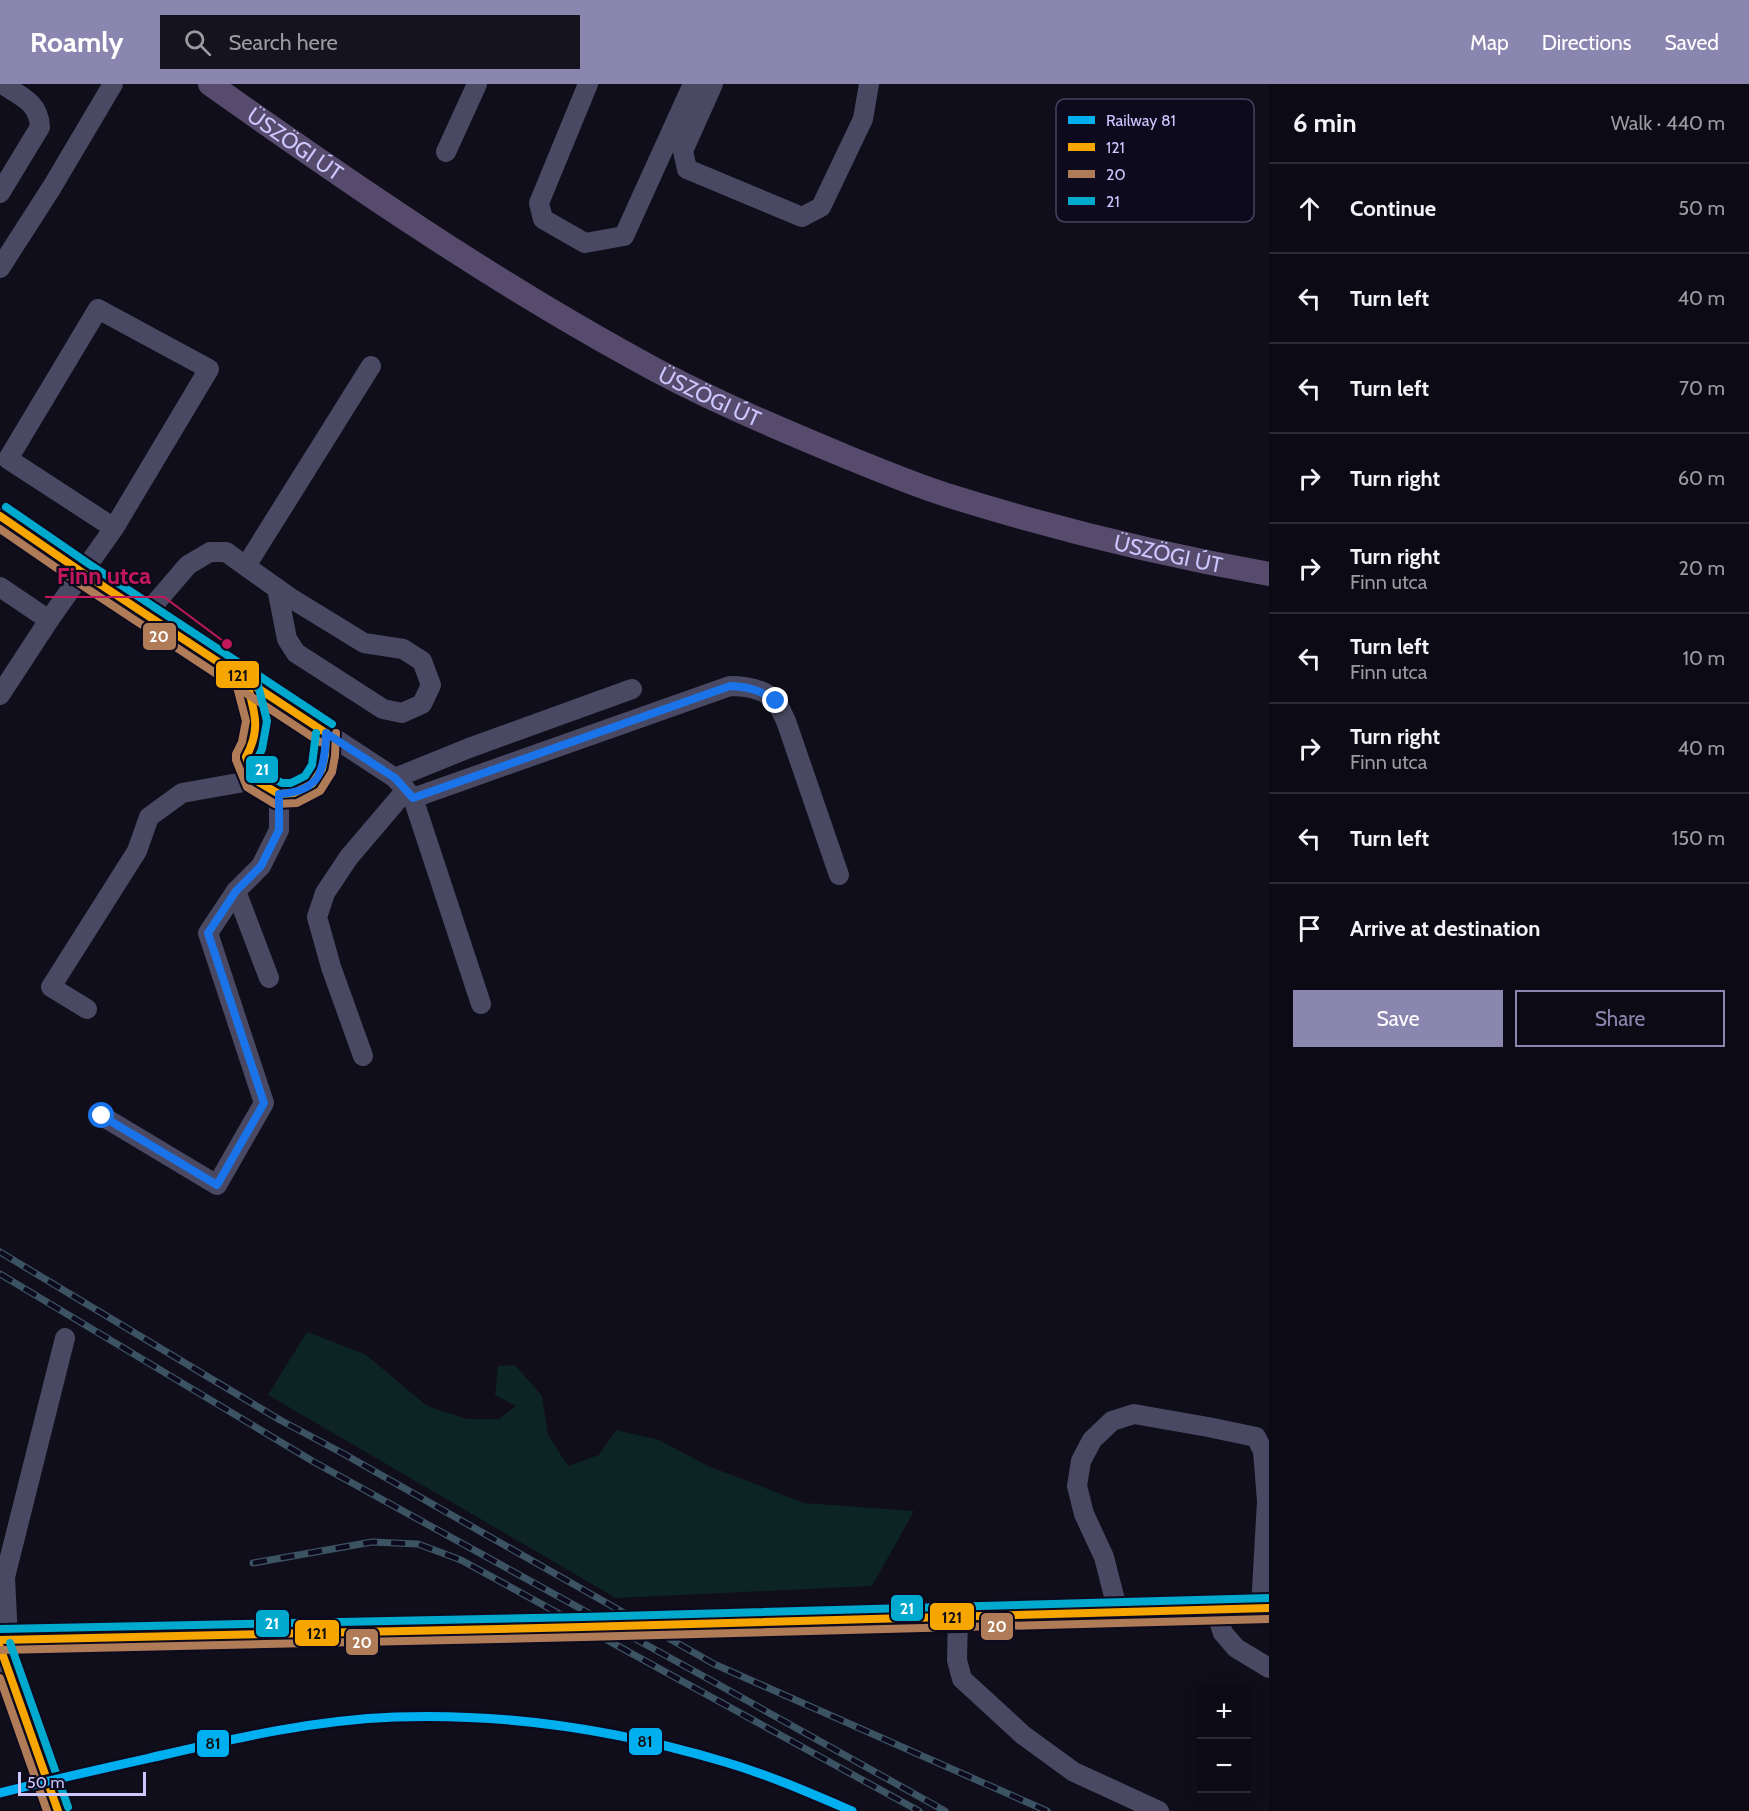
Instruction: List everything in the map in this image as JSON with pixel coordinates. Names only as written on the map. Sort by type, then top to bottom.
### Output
[{"type":"main road","name":"ÜSZÖGI ÚT","points":[[210,84],[302,149],[491,275],[634,358],[768,423],[855,460],[950,496],[1093,536],[1269,574]]},
{"type":"main road","points":[[3,1642],[1265,1608]]},
{"type":"street","points":[[0,193],[40,127],[40,116],[33,105],[2,84]]},
{"type":"street","points":[[0,268],[52,188],[113,84]]},
{"type":"street","points":[[446,152],[477,84]]},
{"type":"street","points":[[588,84],[539,203],[543,219],[585,243],[624,236],[693,84]]},
{"type":"street","points":[[713,84],[683,151],[687,170],[802,217],[821,207],[863,119],[868,84]]},
{"type":"street","points":[[0,695],[49,620],[114,528],[209,369],[98,309],[8,459],[114,528]]},
{"type":"street","points":[[246,566],[371,366]]},
{"type":"street","points":[[0,516],[326,733],[405,789],[481,1004]]},
{"type":"street","points":[[146,614],[188,565],[210,552],[226,552],[277,588],[364,643],[403,649],[422,661],[431,685],[422,704],[402,713],[383,709],[296,652],[287,639],[277,588]]},
{"type":"street","points":[[0,586],[49,620]]},
{"type":"street","points":[[246,680],[257,722],[252,746],[246,758],[255,780],[279,794],[294,793],[312,784],[322,769],[326,755],[326,733]]},
{"type":"street","points":[[405,789],[730,686],[747,687],[760,691],[776,701],[786,721],[838,875]]},
{"type":"street","points":[[363,1056],[331,967],[316,917],[325,893],[349,857],[405,789],[469,748],[632,689]]},
{"type":"street","points":[[87,1009],[51,987],[136,851],[149,817],[182,793],[255,780]]},
{"type":"street","points":[[102,1116],[217,1185],[264,1103],[208,933],[236,891],[261,866],[279,830],[279,794]]},
{"type":"street","points":[[236,891],[269,978]]},
{"type":"street","points":[[58,1811],[3,1642],[5,1577],[65,1338]]},
{"type":"street","points":[[1118,1612],[1104,1557],[1084,1514],[1077,1486],[1081,1461],[1092,1440],[1113,1421],[1134,1414],[1256,1437],[1263,1451],[1267,1501],[1265,1608]]},
{"type":"street","points":[[1215,1609],[1223,1633],[1236,1648],[1269,1668]]},
{"type":"street","points":[[958,1616],[957,1660],[962,1678],[1023,1735],[1074,1772],[1159,1811]]},
{"type":"green space","points":[[307,1332],[365,1354],[427,1406],[467,1419],[499,1419],[516,1406],[495,1395],[498,1366],[515,1365],[542,1396],[548,1435],[568,1466],[599,1455],[616,1430],[659,1440],[708,1466],[804,1503],[914,1511],[872,1586],[616,1598],[268,1395]]},
{"type":"railway","points":[[0,1252],[280,1420],[714,1664],[1047,1811]]},
{"type":"railway","points":[[0,1274],[314,1462],[945,1811]]},
{"type":"railway","points":[[253,1563],[372,1542],[418,1544],[461,1560],[919,1811]]},
{"type":"rail line","name":"81","points":[[0,1793],[278,1730],[366,1719],[437,1716],[562,1726],[644,1741],[741,1767],[852,1811]]},
{"type":"transit line","name":"21","points":[[6,507],[332,724]]},
{"type":"transit line","name":"121","points":[[0,516],[326,733]]},
{"type":"transit line","name":"20","points":[[0,529],[320,742]]},
{"type":"transit line","name":"21","points":[[256,677],[267,721],[258,758],[263,773],[282,783],[291,783],[305,776],[312,765],[316,733]]},
{"type":"transit line","name":"121","points":[[246,680],[255,719],[254,737],[246,757],[255,780],[279,794],[294,793],[312,784],[322,769],[326,733]]},
{"type":"transit line","name":"20","points":[[236,683],[246,721],[236,760],[247,787],[275,804],[297,803],[320,791],[332,772],[336,733]]},
{"type":"transit line","name":"21","points":[[0,1629],[583,1617],[1269,1598]]},
{"type":"transit line","name":"121","points":[[0,1640],[1269,1608]]},
{"type":"transit line","name":"20","points":[[0,1650],[1269,1619]]},
{"type":"transit line","name":"21","points":[[10,1643],[68,1807]]},
{"type":"transit line","name":"121","points":[[0,1647],[58,1811]]},
{"type":"transit line","name":"20","points":[[0,1678],[47,1811]]},
{"type":"place","name":"Finn utca","points":[[227,644]]},
{"type":"route","points":[[102,1116],[217,1185],[264,1103],[208,933],[236,891],[261,866],[279,830],[279,794],[294,793],[312,784],[322,769],[326,755],[326,733],[395,778],[413,798],[730,686],[747,687],[760,691],[776,701]]}]
